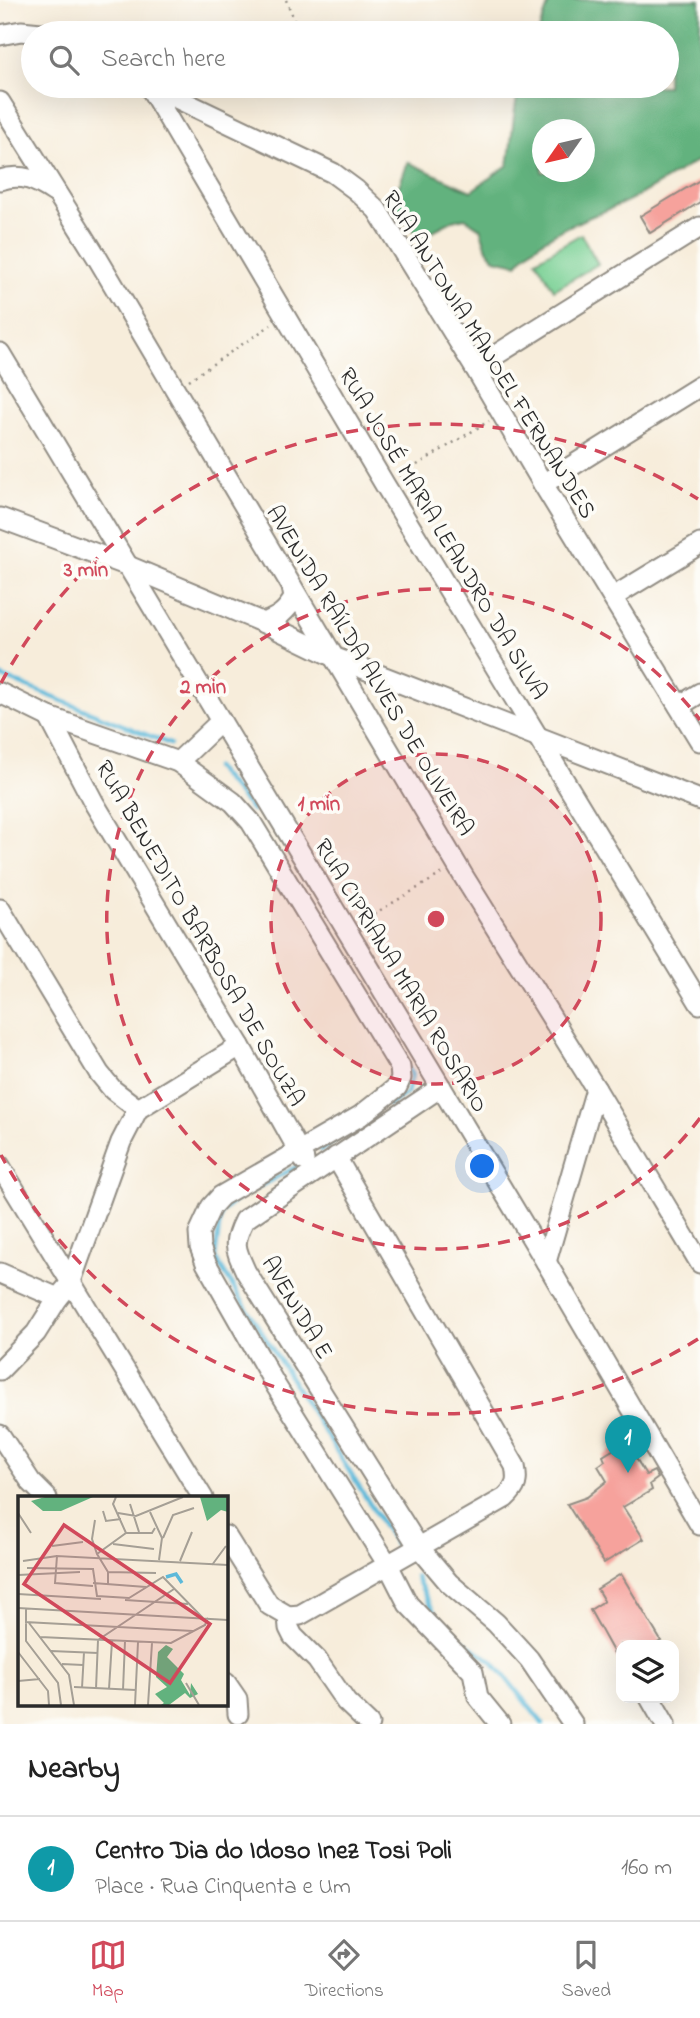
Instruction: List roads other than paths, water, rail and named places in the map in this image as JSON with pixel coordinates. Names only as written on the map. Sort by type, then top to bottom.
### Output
[{"type":"street","points":[[0,35],[21,31]]},
{"type":"street","name":"RUA JOSÉ MARIA LEANDRO DA SILVA","points":[[157,98],[385,485],[700,1004]]},
{"type":"street","name":"RUA ANTONIA MANOEL FERNANDES","points":[[175,98],[333,173],[377,210],[700,741]]},
{"type":"street","name":"AVENIDA RAÍLDA ALVES DE OLIVEIRA","points":[[0,102],[61,197],[292,587],[700,1264]]},
{"type":"street","points":[[0,180],[31,178],[61,197]]},
{"type":"street","points":[[475,368],[700,227]]},
{"type":"street","name":"RUA CIPRIANA MARIA ROSARIO","points":[[0,353],[546,1262],[700,1525]]},
{"type":"street","points":[[543,484],[700,386]]},
{"type":"street","points":[[0,518],[127,565],[264,623],[336,658],[700,800]]},
{"type":"street","points":[[613,597],[700,544]]},
{"type":"street","points":[[264,623],[283,615],[289,608],[294,598],[292,587]]},
{"type":"street","points":[[0,693],[49,717],[178,762],[233,802],[251,822],[400,1067],[401,1078],[391,1093],[360,1116],[221,1196],[204,1218],[199,1233],[200,1247],[206,1263],[276,1386],[388,1565],[408,1604],[473,1672],[478,1697],[500,1724]]},
{"type":"street","points":[[679,706],[700,693]]},
{"type":"street","name":"RUA BENEDITO BARBOSA DE SOUZA","points":[[49,717],[94,803],[240,1046],[312,1173]]},
{"type":"street","points":[[178,762],[221,720]]},
{"type":"street","points":[[0,909],[99,1073],[113,1090],[138,1109]]},
{"type":"street","points":[[0,1370],[36,1333],[64,1291],[121,1142],[138,1109],[240,1046]]},
{"type":"street","name":"AVENIDA E","points":[[441,1087],[244,1220],[236,1237],[237,1252],[246,1272],[418,1546],[449,1583],[496,1623],[529,1659],[573,1724]]},
{"type":"street","points":[[546,1262],[596,1089]]},
{"type":"street","points":[[228,1539],[276,1611],[288,1616],[300,1615],[505,1498],[513,1490],[517,1480],[515,1466],[336,1157]]},
{"type":"street","points":[[0,1166],[64,1291],[202,1496]]},
{"type":"street","points":[[0,1273],[64,1291]]},
{"type":"street","points":[[0,1435],[32,1490]]},
{"type":"street","points":[[288,1616],[293,1636],[317,1660],[346,1702],[369,1724]]},
{"type":"street","points":[[228,1686],[237,1699],[238,1714]]},
{"type":"street","points":[[653,1703],[664,1724]]},
{"type":"waterway","points":[[0,676],[170,744]]},
{"type":"waterway","points":[[215,768],[252,810]]},
{"type":"waterway","points":[[389,1105],[407,1093],[412,1075],[409,1069]]},
{"type":"waterway","points":[[321,1150],[335,1141]]},
{"type":"waterway","points":[[296,1167],[241,1196],[221,1212],[215,1258],[395,1544]]},
{"type":"waterway","points":[[416,1577],[441,1625],[493,1662],[543,1724]]},
{"type":"place","name":"Centro Dia do Idoso Inez Tosi Poli","points":[[628,1473]]}]
